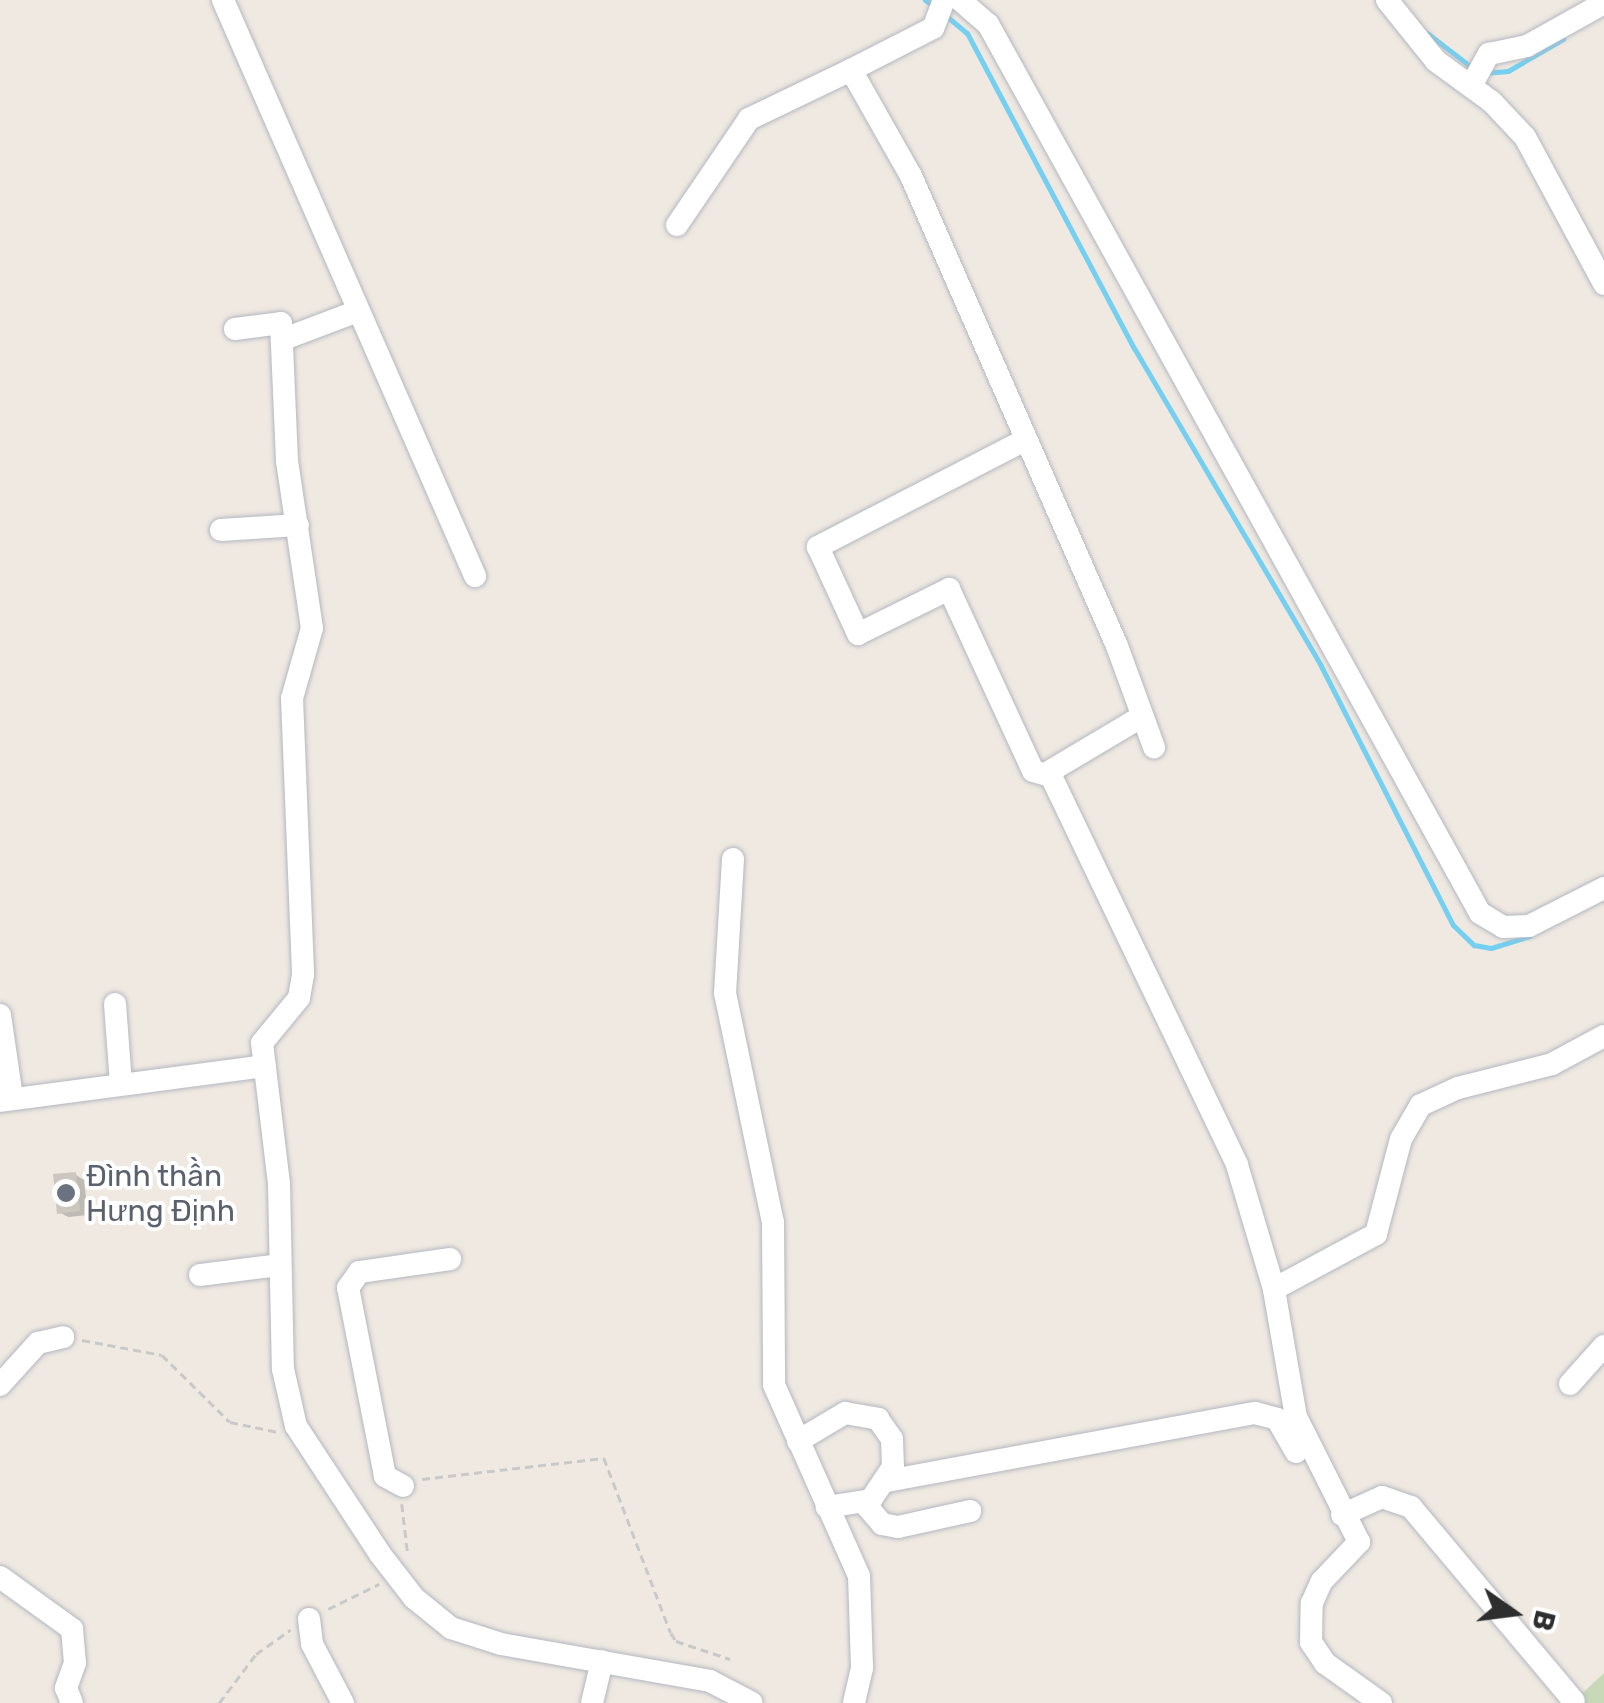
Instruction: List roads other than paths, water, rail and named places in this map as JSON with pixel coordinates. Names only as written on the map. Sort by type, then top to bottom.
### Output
[{"type":"street","points":[[223,0],[475,576]]},
{"type":"street","points":[[1386,0],[1436,61],[1470,86],[1525,137],[1604,284]]},
{"type":"street","points":[[678,225],[749,120],[933,28],[948,1],[988,24],[1480,913],[1503,927],[1529,926],[1604,888]]},
{"type":"street","points":[[1470,86],[1484,64],[1528,46],[1604,3]]},
{"type":"street","points":[[852,70],[911,176],[1023,440],[1117,646],[1154,748]]},
{"type":"street","points":[[284,338],[358,311]]},
{"type":"street","points":[[235,329],[278,322],[284,338],[279,351],[289,416],[286,451],[312,628],[292,698],[303,975],[299,998],[262,1043],[280,1184],[283,1370],[300,1432],[397,1575],[451,1628],[710,1680],[752,1703]]},
{"type":"street","points":[[1023,440],[818,547],[858,634],[949,589],[1033,770],[1047,772],[1141,718]]},
{"type":"street","points":[[221,530],[298,525]]},
{"type":"street","points":[[1047,772],[1237,1164],[1274,1288],[1296,1417],[1358,1542],[1322,1581],[1312,1603],[1311,1642],[1324,1662],[1381,1703]]},
{"type":"street","points":[[733,859],[726,992],[773,1222],[774,1386],[859,1576],[862,1668],[854,1703]]},
{"type":"street","points":[[115,1004],[122,1084]]},
{"type":"street","points":[[0,1015],[6,1099],[265,1066]]},
{"type":"street","points":[[1274,1288],[1376,1234],[1401,1139],[1420,1105],[1458,1088],[1552,1064],[1604,1036]]},
{"type":"street","points":[[403,1486],[386,1476],[348,1288],[359,1272],[450,1258]]},
{"type":"street","points":[[200,1276],[279,1265]]},
{"type":"street","points":[[0,1385],[38,1343],[63,1337]]},
{"type":"street","points":[[1570,1384],[1604,1346]]},
{"type":"street","points":[[798,1441],[846,1413],[878,1418],[894,1454],[887,1481],[864,1503],[827,1507]]},
{"type":"street","points":[[887,1481],[1255,1413],[1277,1418],[1296,1453],[1316,1459]]},
{"type":"street","points":[[1342,1515],[1382,1497],[1411,1507],[1574,1701]]},
{"type":"street","points":[[864,1503],[882,1524],[898,1527],[970,1511]]},
{"type":"street","points":[[0,1577],[72,1629],[75,1663],[66,1688],[72,1703]]},
{"type":"street","points":[[309,1619],[312,1644],[343,1703]]},
{"type":"street","points":[[592,1703],[602,1661]]},
{"type":"waterway","points":[[925,0],[935,7]]},
{"type":"waterway","points":[[944,14],[967,33],[1134,348],[1320,664],[1453,925],[1474,945],[1491,948],[1530,936]]},
{"type":"waterway","points":[[1427,33],[1474,69]]},
{"type":"waterway","points":[[1484,73],[1508,71],[1563,39]]},
{"type":"place","name":"Đình thần Hưng Định","points":[[66,1193]]}]
